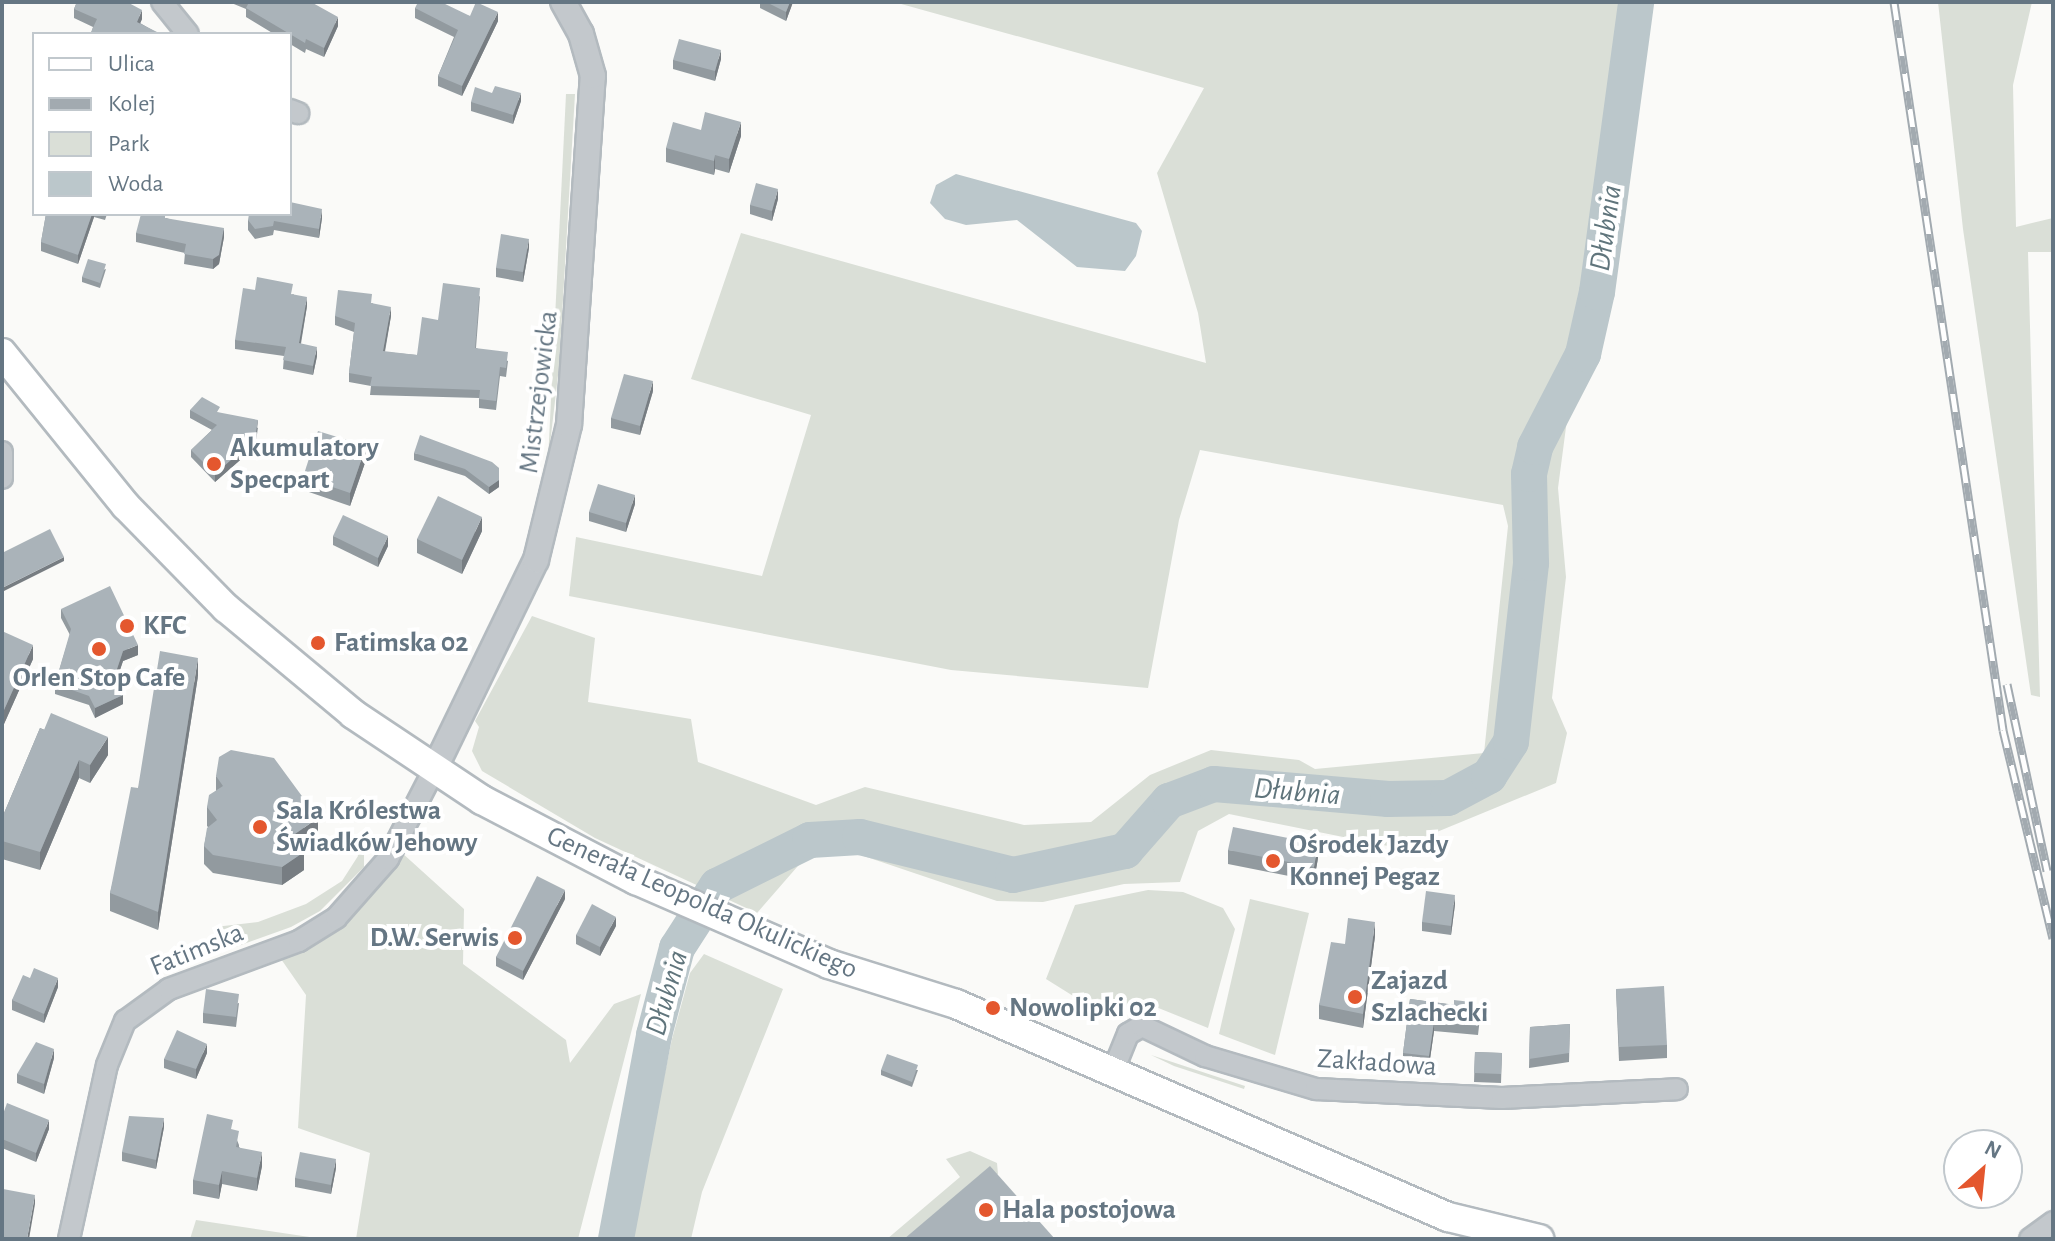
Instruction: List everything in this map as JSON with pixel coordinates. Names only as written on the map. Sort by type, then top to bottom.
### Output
[{"type":"main road","name":"Generała Leopolda Okulickiego","points":[[2,353],[116,495],[201,584],[324,692],[434,770],[555,841],[734,924],[829,964],[956,1004],[1439,1214],[1524,1238]]},
{"type":"street","points":[[162,2],[186,32]]},
{"type":"street","name":"Mistrzejowicka","points":[[434,770],[539,552],[569,425],[593,84],[587,48],[563,2]]},
{"type":"street","points":[[2,452],[2,478]]},
{"type":"street","name":"Fatimska","points":[[69,1239],[107,1065],[125,1021],[169,989],[299,941],[336,918],[381,870],[434,770]]},
{"type":"street","name":"Zakładowa","points":[[1113,1071],[1128,1034],[1142,1026],[1205,1056],[1316,1089],[1502,1098],[1677,1089]]},
{"type":"street","points":[[2030,1239],[2053,1222]]},
{"type":"green space","points":[[894,2],[1622,2],[1558,488],[1566,577],[1552,698],[1567,733],[1556,783],[1398,848],[1229,814],[1198,831],[1180,882],[1124,884],[1043,902],[997,901],[837,847],[804,859],[757,913],[595,838],[482,771],[472,751],[479,727],[475,721],[532,616],[595,638],[588,702],[691,719],[698,762],[816,805],[865,787],[1024,825],[1091,822],[1150,775],[1211,750],[1299,760],[1315,769],[1484,753],[1508,526],[1503,505],[1200,450],[1179,520],[1148,688],[951,670],[569,596],[576,537],[762,576],[811,415],[691,379],[741,233],[1206,363],[1198,313],[1157,173],[1204,88]]},
{"type":"green space","points":[[1938,2],[2032,2],[2013,85],[2016,227],[2053,218],[2053,252],[2028,252],[2040,697],[2031,695],[1963,229]]},
{"type":"green space","points":[[566,94],[575,94],[559,367],[548,461]]},
{"type":"green space","points":[[354,840],[364,855],[364,867],[320,911],[291,927],[230,949],[221,947],[215,927],[258,922],[306,904],[342,881],[358,856]]},
{"type":"green space","points":[[401,852],[464,909],[463,964],[566,1040],[570,1063],[614,1004],[641,994],[578,1239],[356,1239],[370,1153],[298,1128],[306,995],[281,959],[316,943]]},
{"type":"green space","points":[[1148,890],[1183,892],[1223,908],[1235,929],[1208,1028],[1151,1005],[1102,1014],[1046,979],[1075,905]]},
{"type":"green space","points":[[1250,899],[1309,913],[1275,1055],[1219,1034]]},
{"type":"green space","points":[[704,954],[783,989],[702,1192],[691,1239],[630,1239],[672,1039],[690,973]]},
{"type":"green space","points":[[1151,1055],[1245,1086],[1244,1089],[1174,1066]]},
{"type":"green space","points":[[970,1151],[997,1163],[998,1174],[921,1239],[887,1239],[960,1177],[946,1159]]},
{"type":"green space","points":[[196,1220],[323,1239],[190,1239]]},
{"type":"water","points":[[956,174],[1136,223],[1142,231],[1136,256],[1125,271],[1077,267],[1017,220],[966,225],[945,219],[930,203],[936,185]]},
{"type":"building","points":[[77,2],[127,2],[142,10],[137,22],[157,32],[91,32],[97,19],[74,9]]},
{"type":"building","points":[[249,2],[311,2],[338,17],[324,48],[306,39],[305,43],[292,35],[292,32],[286,32],[246,8]]},
{"type":"building","points":[[418,2],[441,2],[470,16],[476,2],[498,12],[462,86],[438,76],[458,30],[415,8]]},
{"type":"building","points":[[766,2],[790,2],[786,12]]},
{"type":"building","points":[[679,39],[721,50],[715,71],[673,60]]},
{"type":"building","points":[[495,86],[521,93],[513,115],[471,102],[475,87],[492,93]]},
{"type":"building","points":[[705,112],[741,122],[729,159],[715,155],[714,161],[666,148],[673,122],[701,130]]},
{"type":"building","points":[[756,183],[778,189],[772,211],[750,205]]},
{"type":"building","points":[[292,202],[322,209],[319,229],[274,221],[273,226],[255,229],[249,216],[292,216]]},
{"type":"building","points":[[46,216],[91,216],[78,255],[41,242]]},
{"type":"building","points":[[140,216],[165,216],[224,228],[219,255],[213,259],[184,254],[186,244],[136,233]]},
{"type":"building","points":[[501,234],[529,239],[523,272],[496,268]]},
{"type":"building","points":[[88,259],[106,264],[100,283],[82,277]]},
{"type":"building","points":[[257,277],[293,284],[291,294],[307,297],[299,343],[317,347],[313,366],[283,360],[286,347],[235,340],[243,288],[255,290]]},
{"type":"building","points":[[443,283],[480,288],[475,348],[508,352],[506,368],[500,367],[496,401],[479,399],[480,390],[370,386],[372,377],[349,373],[355,323],[335,316],[338,290],[372,294],[371,303],[391,307],[383,351],[417,355],[422,317],[438,320]]},
{"type":"building","points":[[624,374],[653,381],[640,426],[611,418]]},
{"type":"building","points":[[202,397],[220,407],[217,412],[258,420],[255,439],[215,474],[191,450],[217,425],[190,410]]},
{"type":"building","points":[[318,431],[366,446],[350,493],[303,477]]},
{"type":"building","points":[[420,435],[492,462],[499,468],[499,480],[489,487],[465,469],[414,453]]},
{"type":"building","points":[[598,484],[635,495],[626,523],[589,512]]},
{"type":"building","points":[[438,496],[482,517],[462,560],[417,539]]},
{"type":"building","points":[[343,515],[388,536],[378,558],[333,536]]},
{"type":"building","points":[[50,529],[64,557],[4,587],[2,553]]},
{"type":"building","points":[[110,586],[138,645],[123,651],[114,678],[123,695],[95,708],[89,696],[55,684],[71,629],[61,609]]},
{"type":"building","points":[[2,631],[33,645],[4,710],[2,709]]},
{"type":"building","points":[[160,651],[198,658],[158,912],[110,893],[131,787],[138,788]]},
{"type":"building","points":[[51,713],[108,737],[90,765],[79,760],[40,852],[2,841],[2,818],[40,728],[44,730]]},
{"type":"building","name":"Sala Królestwa Świadków Jehowy","points":[[231,750],[274,758],[318,818],[292,836],[304,852],[282,867],[213,855],[204,846],[207,828],[217,820],[207,807],[209,795],[223,786],[216,776],[219,757]]},
{"type":"building","points":[[1233,827],[1318,844],[1314,867],[1228,850]]},
{"type":"building","points":[[537,876],[565,890],[523,971],[496,957]]},
{"type":"building","points":[[1426,891],[1455,895],[1451,926],[1422,922]]},
{"type":"building","points":[[592,904],[616,917],[600,947],[576,935]]},
{"type":"building","points":[[1348,918],[1375,922],[1363,1014],[1319,1005],[1331,942],[1345,944]]},
{"type":"building","points":[[34,968],[58,978],[44,1014],[12,1000],[23,975],[30,978]]},
{"type":"building","points":[[1664,986],[1667,1045],[1619,1047],[1616,989]]},
{"type":"building","points":[[206,989],[239,994],[236,1017],[203,1013]]},
{"type":"building","points":[[1410,999],[1454,1005],[1454,1000],[1471,1002],[1470,1007],[1480,1008],[1478,1026],[1434,1022],[1429,1056],[1403,1053]]},
{"type":"building","points":[[1570,1024],[1569,1053],[1529,1059],[1530,1027]]},
{"type":"building","points":[[177,1030],[207,1044],[196,1069],[164,1059]]},
{"type":"building","points":[[36,1042],[54,1049],[44,1084],[17,1074]]},
{"type":"building","points":[[1475,1052],[1502,1053],[1501,1074],[1474,1073]]},
{"type":"building","points":[[887,1054],[918,1065],[912,1082],[881,1070]]},
{"type":"building","points":[[7,1103],[49,1120],[36,1153],[2,1139],[2,1117]]},
{"type":"building","points":[[207,1114],[233,1120],[231,1129],[239,1131],[236,1147],[262,1152],[257,1178],[222,1171],[219,1185],[193,1180]]},
{"type":"building","points":[[129,1116],[164,1118],[156,1160],[122,1152]]},
{"type":"building","points":[[300,1152],[336,1159],[331,1185],[295,1178]]},
{"type":"building","name":"Hala postojowa","points":[[990,1166],[1055,1239],[904,1239]]},
{"type":"building","points":[[3,1189],[35,1195],[27,1239],[2,1239]]},
{"type":"waterway","name":"Dłubnia","points":[[616,1239],[654,1035],[677,948],[717,886],[810,840],[860,837],[1013,875],[1125,851],[1169,801],[1214,784],[1388,799],[1448,798],[1489,776],[1511,742],[1531,563],[1529,474],[1535,447],[1583,354],[1597,292],[1636,2]]},
{"type":"railway","points":[[1894,2],[2003,730],[2053,938]]},
{"type":"railway","points":[[2007,684],[2047,871]]},
{"type":"place","name":"Akumulatory Specpart","points":[[214,464]]},
{"type":"place","name":"KFC","points":[[127,626]]},
{"type":"place","name":"Fatimska 02","points":[[318,643]]},
{"type":"place","name":"Orlen Stop Cafe","points":[[99,649]]},
{"type":"place","name":"Sala Królestwa Świadków Jehowy","points":[[260,827]]},
{"type":"place","name":"Ośrodek Jazdy Konnej Pegaz","points":[[1273,861]]},
{"type":"place","name":"D.W. Serwis","points":[[515,938]]},
{"type":"place","name":"Zajazd Szlachecki","points":[[1355,997]]},
{"type":"place","name":"Nowolipki 02","points":[[993,1008]]},
{"type":"place","name":"Hala postojowa","points":[[986,1210]]}]
